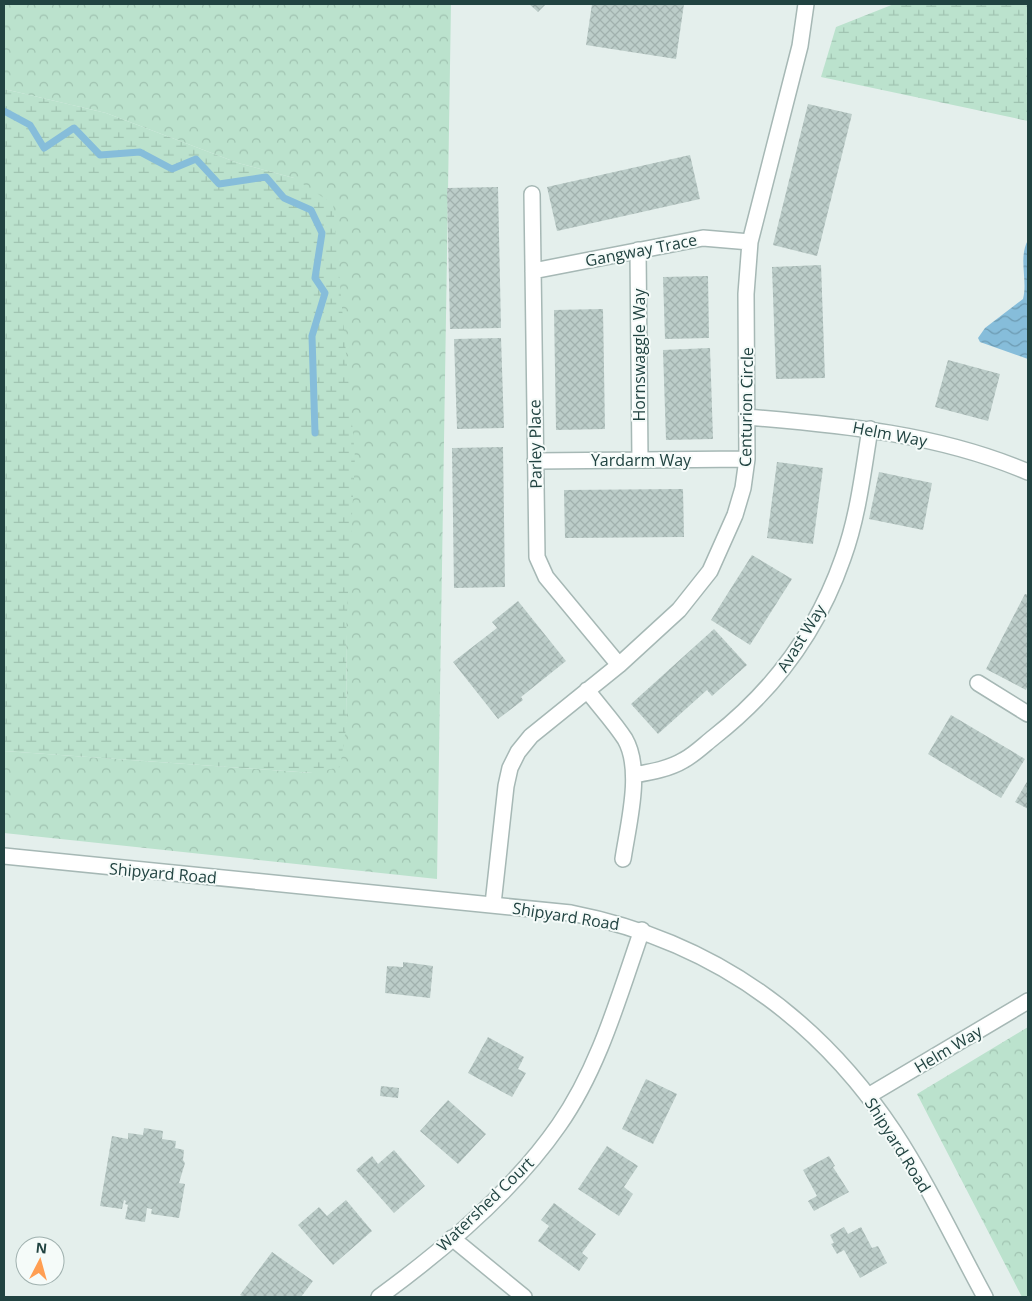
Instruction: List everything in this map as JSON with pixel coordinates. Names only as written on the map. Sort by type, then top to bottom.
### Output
[{"type":"street","name":"Centurion Circle","points":[[493,904],[510,768],[518,752],[531,736],[619,665],[679,610],[710,571],[735,515],[743,488],[747,459],[746,294],[750,242],[800,46],[806,4]]},
{"type":"street","name":"Parley Place","points":[[532,194],[536,545],[540,567],[546,577],[619,665]]},
{"type":"street","name":"Gangway Trace","points":[[533,271],[702,238],[750,242]]},
{"type":"street","name":"Hornswaggle Way","points":[[638,250],[640,460]]},
{"type":"street","name":"Helm Way","points":[[747,417],[870,429],[944,446],[1028,472]]},
{"type":"street","name":"Avast Way","points":[[634,775],[661,770],[685,760],[756,701],[797,651],[830,590],[843,558],[859,498],[870,429]]},
{"type":"street","name":"Yardarm Way","points":[[535,461],[747,459]]},
{"type":"street","points":[[978,683],[1028,714]]},
{"type":"street","points":[[587,690],[625,739],[632,756],[634,775],[623,859]]},
{"type":"street","name":"Shipyard Road","points":[[4,856],[131,870],[493,904],[572,914],[607,920],[642,930],[707,959],[750,983],[781,1006],[818,1039],[868,1096],[914,1166],[985,1297]]},
{"type":"street","name":"Watershed Court","points":[[379,1297],[418,1269],[522,1173],[560,1124],[590,1069],[642,930]]},
{"type":"street","name":"Helm Way","points":[[868,1096],[1028,1001]]},
{"type":"street","points":[[452,1238],[524,1297]]},
{"type":"green space","points":[[4,4],[451,4],[437,879],[4,833],[4,751],[312,773],[347,722],[346,633],[294,178],[238,163],[106,113],[4,89]]},
{"type":"green space","points":[[894,4],[1028,4],[1028,121],[821,77],[836,27]]},
{"type":"green space","points":[[4,89],[106,113],[238,163],[294,178],[333,204],[355,457],[346,633],[347,722],[340,767],[313,773],[4,751]]},
{"type":"green space","points":[[1028,1027],[1028,1297],[1022,1297],[917,1094]]},
{"type":"water","points":[[1028,240],[1028,359],[980,342],[978,338],[985,328],[1023,299],[1023,262]]},
{"type":"building","points":[[529,4],[546,4],[538,12]]},
{"type":"building","points":[[592,4],[684,4],[676,59],[586,45]]},
{"type":"building","points":[[808,104],[852,114],[817,256],[773,245]]},
{"type":"building","points":[[690,155],[700,199],[557,231],[547,187]]},
{"type":"building","points":[[498,187],[501,328],[450,329],[447,188]]},
{"type":"building","points":[[821,265],[825,378],[776,379],[772,267]]},
{"type":"building","points":[[708,276],[709,338],[665,339],[663,277]]},
{"type":"building","points":[[603,309],[605,429],[556,430],[554,310]]},
{"type":"building","points":[[501,338],[504,428],[457,429],[454,339]]},
{"type":"building","points":[[710,348],[713,439],[666,440],[663,350]]},
{"type":"building","points":[[948,360],[1000,374],[988,421],[935,407]]},
{"type":"building","points":[[503,447],[505,587],[454,588],[452,448]]},
{"type":"building","points":[[777,462],[823,468],[813,544],[767,538]]},
{"type":"building","points":[[879,472],[932,483],[923,530],[869,519]]},
{"type":"building","points":[[683,489],[684,537],[565,538],[564,490]]},
{"type":"building","points":[[752,555],[792,579],[750,645],[711,620]]},
{"type":"building","points":[[1025,594],[1028,595],[1028,685],[1026,690],[986,669]]},
{"type":"building","points":[[518,601],[566,661],[521,697],[523,700],[498,719],[453,662],[497,628],[492,622]]},
{"type":"building","points":[[714,629],[747,665],[712,696],[707,690],[658,734],[631,704]]},
{"type":"building","points":[[951,715],[1025,759],[1001,798],[928,754]]},
{"type":"building","points":[[1028,780],[1028,809],[1015,802]]},
{"type":"building","points":[[403,962],[433,966],[430,998],[385,993],[387,966],[403,967]]},
{"type":"building","points":[[488,1037],[524,1057],[518,1069],[526,1073],[512,1097],[468,1073]]},
{"type":"building","points":[[646,1079],[677,1094],[653,1144],[622,1129]]},
{"type":"building","points":[[381,1086],[399,1088],[398,1098],[380,1096]]},
{"type":"building","points":[[448,1100],[486,1134],[458,1164],[420,1131]]},
{"type":"building","points":[[144,1128],[163,1131],[162,1139],[176,1141],[175,1148],[184,1150],[183,1160],[185,1163],[179,1183],[185,1184],[179,1218],[151,1214],[152,1209],[147,1208],[145,1222],[125,1219],[128,1205],[125,1204],[126,1201],[124,1200],[122,1209],[100,1206],[112,1136],[128,1139],[128,1133],[143,1135]]},
{"type":"building","points":[[607,1146],[638,1166],[624,1187],[633,1194],[619,1216],[578,1189]]},
{"type":"building","points":[[394,1150],[425,1186],[394,1213],[356,1170],[372,1156],[378,1164]]},
{"type":"building","points":[[829,1156],[835,1166],[833,1167],[849,1192],[814,1211],[808,1201],[817,1196],[803,1170]]},
{"type":"building","points":[[346,1200],[372,1231],[333,1265],[298,1225],[319,1207],[327,1216]]},
{"type":"building","points":[[554,1203],[596,1234],[582,1253],[588,1258],[579,1271],[538,1241],[549,1226],[541,1220]]},
{"type":"building","points":[[844,1227],[848,1234],[861,1227],[872,1248],[878,1246],[887,1263],[860,1278],[844,1250],[837,1254],[831,1244],[834,1243],[830,1235]]},
{"type":"building","points":[[272,1252],[313,1281],[301,1297],[244,1297],[240,1295]]},
{"type":"waterway","points":[[4,111],[30,125],[44,148],[74,128],[100,155],[140,152],[172,169],[196,159],[219,184],[266,177],[284,198],[311,210],[322,233],[315,278],[325,293],[312,336],[315,433]]}]
